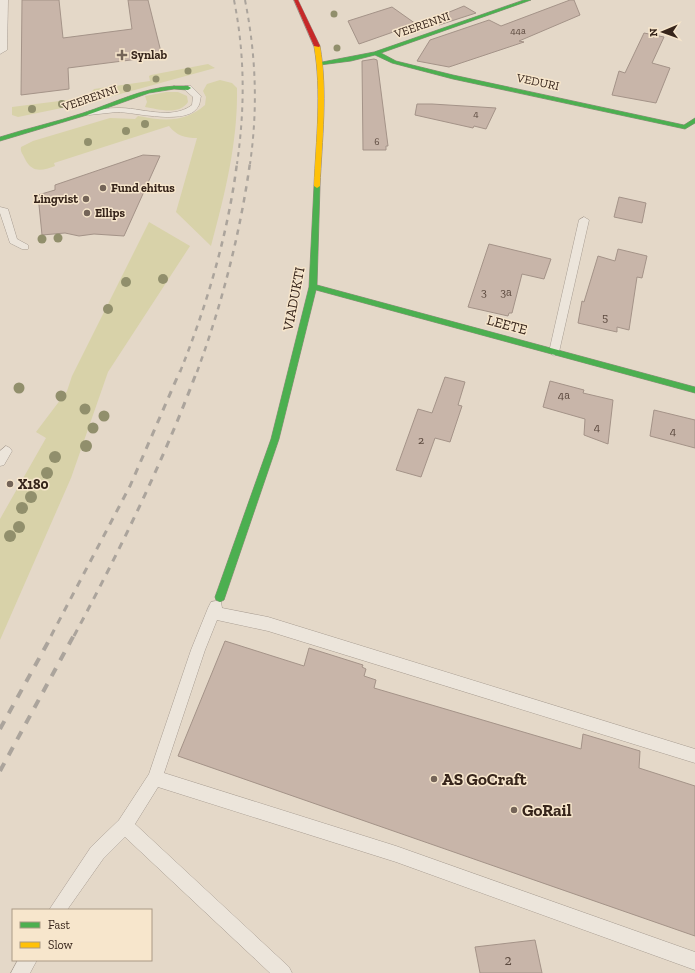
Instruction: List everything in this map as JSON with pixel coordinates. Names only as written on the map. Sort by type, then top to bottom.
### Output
[{"type":"street","points":[[0,50],[2,0]]},
{"type":"street","name":"VIADUKTI","points":[[220,597],[275,439],[313,287],[321,99],[320,63],[318,48],[296,0]]},
{"type":"street","name":"VEERENNI","points":[[320,63],[351,59],[376,53],[529,0]]},
{"type":"street","name":"VEDURI","points":[[376,53],[394,62],[453,77],[685,127],[695,120]]},
{"type":"street","name":"VEERENNI","points":[[0,139],[88,113],[155,89],[172,86],[188,88]]},
{"type":"street","name":"LEETE","points":[[313,287],[695,390]]},
{"type":"lane","points":[[88,113],[117,110],[163,115],[179,114],[192,109],[196,104],[197,96],[188,88]]},
{"type":"lane","points":[[0,210],[5,211],[14,241],[25,247]]},
{"type":"lane","points":[[554,352],[584,220]]},
{"type":"lane","points":[[58,909],[97,853],[125,826],[155,778],[198,650],[220,597]]},
{"type":"lane","points":[[213,613],[268,624],[695,756]]},
{"type":"lane","points":[[155,778],[396,854],[695,961]]},
{"type":"lane","points":[[125,826],[283,973]]},
{"type":"lane","points":[[20,973],[27,961]]},
{"type":"shaded area","points":[[208,64],[215,68],[91,102],[18,117],[12,115],[12,107],[83,98],[90,94],[94,89],[150,81],[149,76],[151,75]]},
{"type":"shaded area","points":[[220,80],[232,83],[237,88],[237,108],[230,168],[211,246],[176,212],[197,138],[182,136],[169,126],[54,163],[55,166],[42,170],[31,167],[21,152],[21,147],[33,141],[110,118],[135,119],[138,116],[156,119],[182,118],[190,115],[205,105],[206,97],[203,91],[207,84]]},
{"type":"shaded area","points":[[166,92],[178,92],[187,96],[188,102],[179,109],[174,110],[162,110],[145,107],[147,102],[145,96]]},
{"type":"shaded area","points":[[149,222],[190,246],[108,372],[71,478],[0,640],[0,519],[46,438],[36,432],[67,391],[72,376]]},
{"type":"building","points":[[22,0],[59,0],[63,38],[132,29],[128,0],[148,0],[162,56],[68,68],[69,89],[21,95]]},
{"type":"building","points":[[570,0],[574,0],[580,15],[519,41],[524,42],[449,67],[417,61],[430,40],[489,20],[501,26]]},
{"type":"building","points":[[464,6],[476,13],[439,25],[447,13]]},
{"type":"building","points":[[392,7],[416,24],[359,44],[348,21]]},
{"type":"building","points":[[644,33],[664,37],[652,63],[670,68],[656,103],[612,95],[619,71],[625,73]]},
{"type":"building","points":[[377,60],[388,146],[386,146],[386,150],[363,150],[362,61]]},
{"type":"building","points":[[417,104],[496,108],[486,129],[474,126],[473,128],[415,115]]},
{"type":"building","name":"Ellips","points":[[143,155],[160,156],[124,236],[94,234],[79,236],[65,233],[42,235],[38,195],[55,190],[55,185]]},
{"type":"building","points":[[619,197],[646,203],[642,223],[614,217]]},
{"type":"building","points":[[489,244],[551,259],[544,279],[522,274],[512,313],[509,313],[508,316],[468,307]]},
{"type":"building","points":[[618,249],[647,256],[642,278],[637,277],[629,330],[617,327],[617,332],[578,323],[582,301],[584,302],[598,256],[615,261]]},
{"type":"building","points":[[445,377],[465,382],[458,405],[462,406],[450,442],[435,438],[421,477],[396,470],[418,409],[432,413]]},
{"type":"building","points":[[550,381],[584,390],[583,393],[613,400],[608,444],[584,435],[585,419],[543,407]]},
{"type":"building","points":[[654,410],[695,420],[695,448],[650,436]]},
{"type":"building","name":"GoRail","points":[[225,641],[304,666],[309,648],[363,665],[362,667],[366,669],[364,676],[376,680],[374,688],[581,749],[583,734],[640,751],[639,768],[695,786],[695,936],[178,756]]},
{"type":"building","points":[[535,940],[542,973],[480,973],[475,947]]},
{"type":"railway","points":[[234,0],[238,21],[243,82],[240,143],[237,164]]},
{"type":"railway","points":[[245,0],[252,41],[255,82],[253,143],[250,164]]},
{"type":"railway","points":[[180,372],[208,295],[228,216],[237,163]]},
{"type":"railway","points":[[197,372],[229,269],[241,216],[250,163]]},
{"type":"railway","points":[[51,636],[130,486],[180,371]]},
{"type":"railway","points":[[74,636],[140,505],[170,439],[197,371]]},
{"type":"railway","points":[[0,729],[52,635]]},
{"type":"railway","points":[[0,771],[74,635]]},
{"type":"traffic: fast","points":[[320,63],[351,59],[376,53],[529,0]]},
{"type":"traffic: fast","points":[[376,53],[394,62],[453,77],[685,127],[695,120]]},
{"type":"traffic: fast","points":[[0,139],[85,114],[148,91],[174,87],[188,88]]},
{"type":"traffic: fast","points":[[220,597],[275,439],[313,287],[317,186]]},
{"type":"traffic: fast","points":[[313,287],[695,390]]},
{"type":"traffic: slow","points":[[317,46],[320,63],[321,99],[317,186]]},
{"type":"traffic: jam","points":[[296,0],[317,46]]},
{"type":"place","name":"Synlab","points":[[122,55]]},
{"type":"place","name":"Fund ehitus","points":[[103,188]]},
{"type":"place","name":"Lingvist","points":[[86,199]]},
{"type":"place","name":"Ellips","points":[[87,213]]},
{"type":"place","name":"X180","points":[[10,484]]},
{"type":"place","name":"AS GoCraft","points":[[434,779]]},
{"type":"place","name":"GoRail","points":[[514,810]]}]
